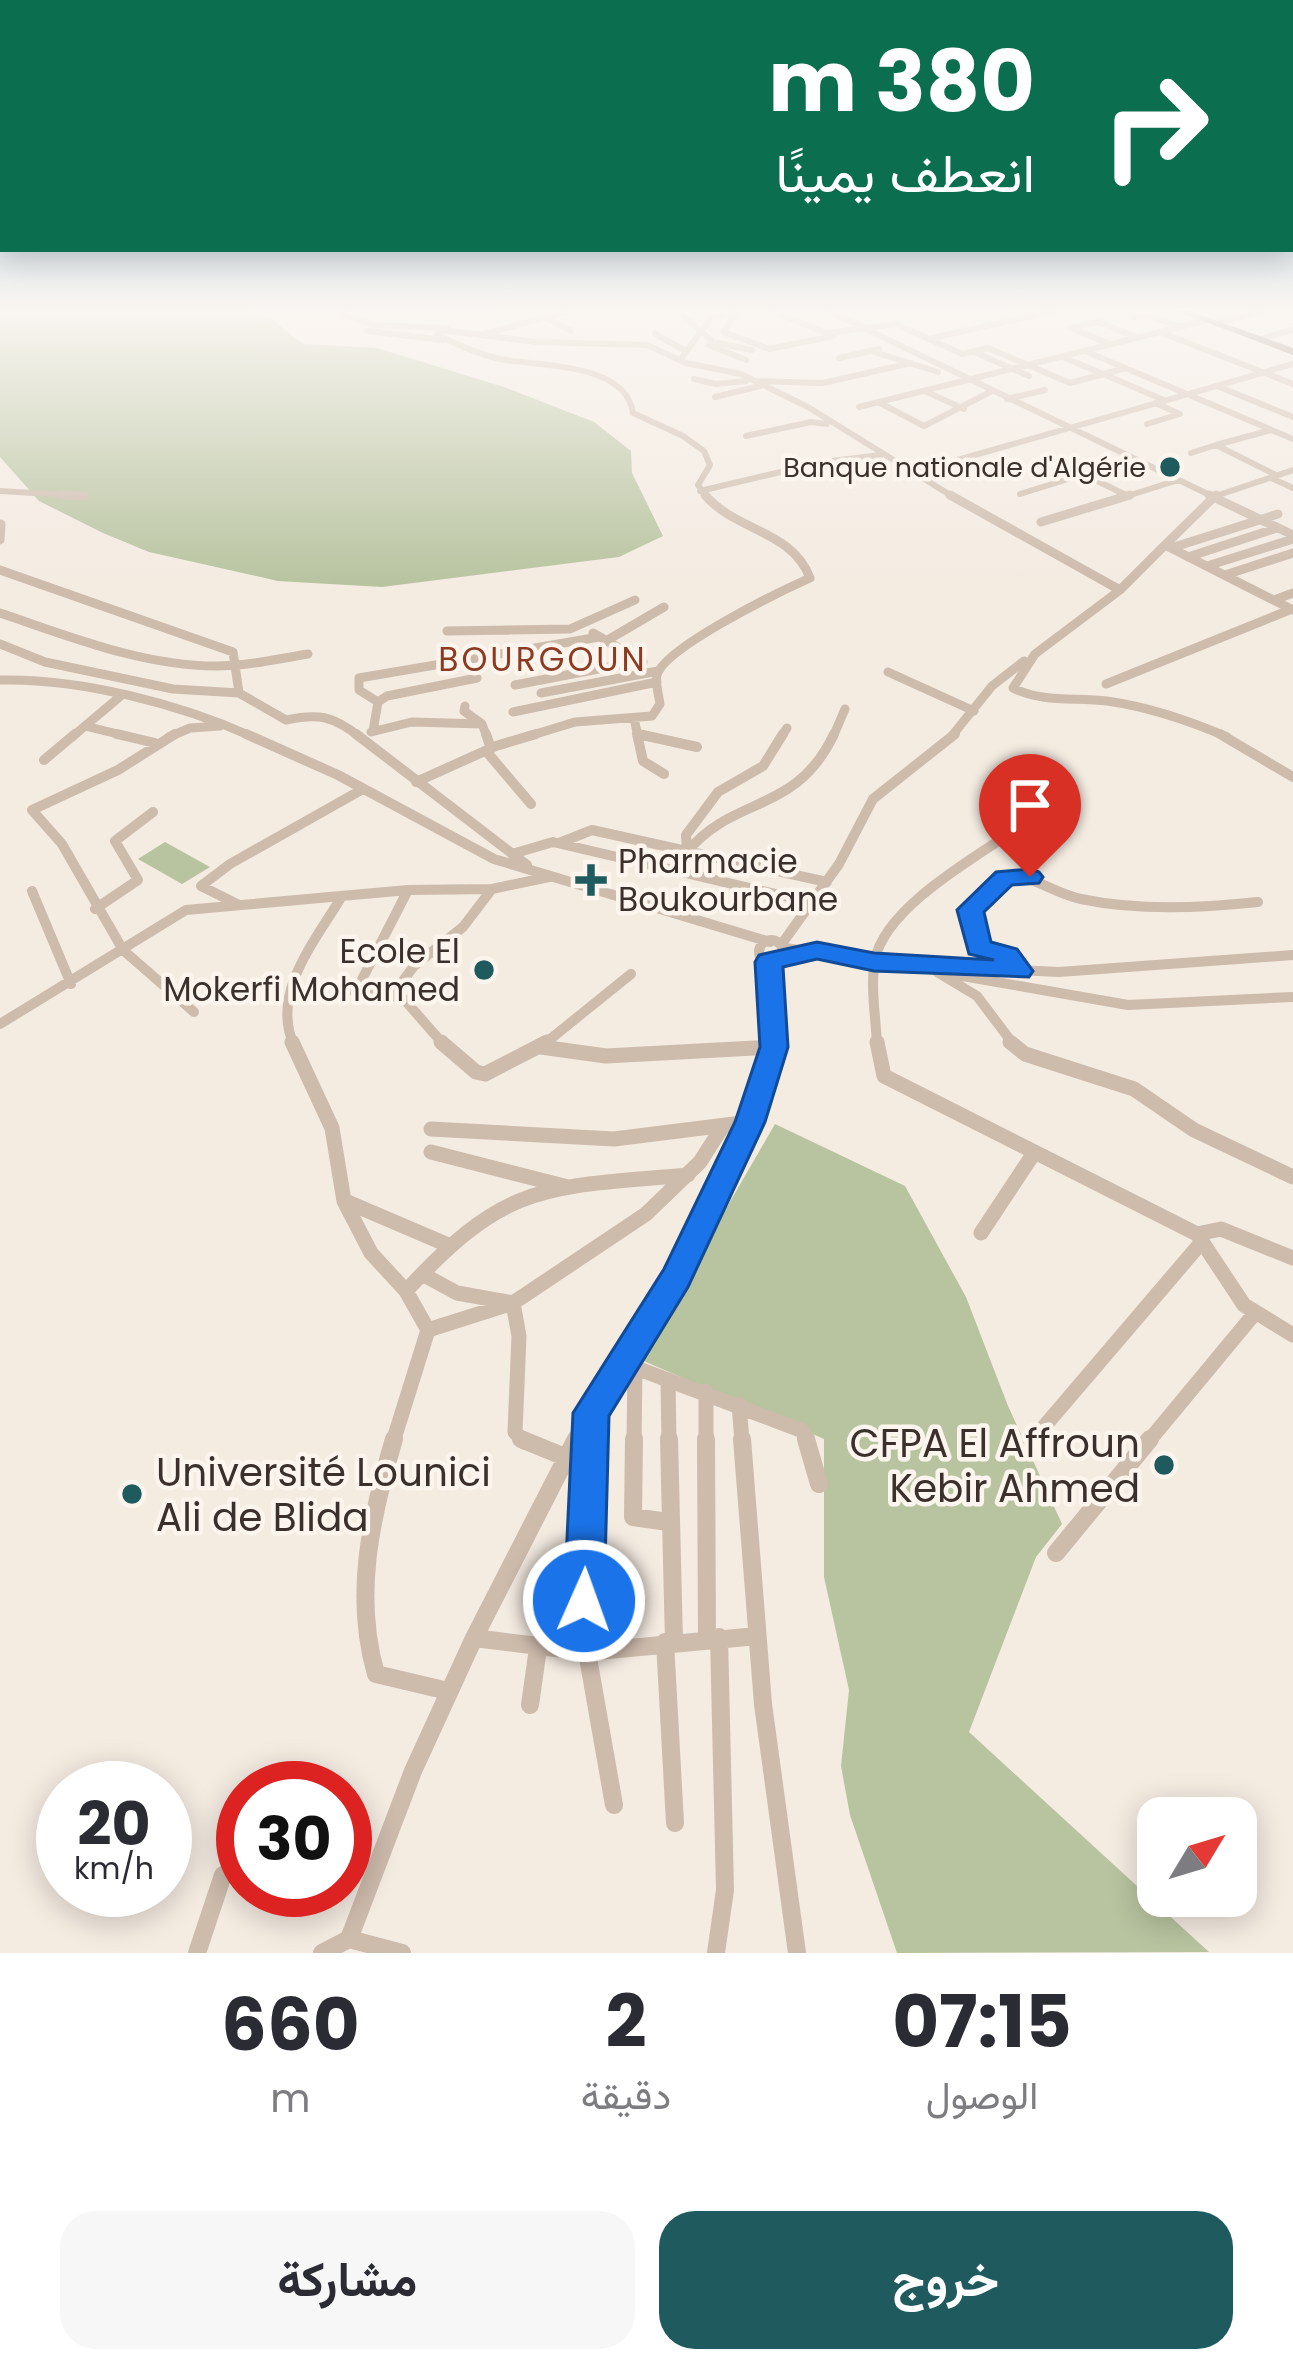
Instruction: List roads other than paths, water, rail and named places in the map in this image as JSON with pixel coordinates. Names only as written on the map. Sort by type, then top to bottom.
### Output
[{"type":"street","points":[[513,712],[657,676],[666,660],[738,610],[810,578],[800,555],[715,507],[700,491],[698,485],[710,465],[704,451],[633,412],[631,402]]},
{"type":"street","points":[[792,402],[1120,590]]},
{"type":"street","points":[[860,407],[882,402]]},
{"type":"street","points":[[949,402],[964,409]]},
{"type":"street","points":[[879,403],[924,426],[975,402]]},
{"type":"street","points":[[1014,402],[1293,537]]},
{"type":"street","points":[[911,473],[1158,402]]},
{"type":"street","points":[[1147,424],[1180,414],[1159,402]]},
{"type":"street","points":[[1205,402],[1293,439]]},
{"type":"street","points":[[1255,402],[1293,418]]},
{"type":"street","points":[[1241,417],[1293,402]]},
{"type":"street","points":[[746,436],[812,422],[837,426]]},
{"type":"street","points":[[1191,453],[1271,430]]},
{"type":"street","points":[[1216,445],[1293,488]]},
{"type":"street","points":[[700,491],[823,462],[881,455]]},
{"type":"street","points":[[1020,494],[1100,470],[1118,473],[1147,464]]},
{"type":"street","points":[[350,1940],[448,1691],[566,1457],[591,1413],[629,1366],[676,1278],[750,1122],[774,1047],[774,951],[814,903],[873,799],[941,747],[1002,676],[1120,590],[1212,496],[1293,470]]},
{"type":"street","points":[[1084,475],[1127,496]]},
{"type":"street","points":[[1041,522],[1179,480]]},
{"type":"street","points":[[0,491],[85,496]]},
{"type":"street","points":[[1168,546],[1278,514]]},
{"type":"street","points":[[0,540],[2,524]]},
{"type":"street","points":[[1189,556],[1277,528]]},
{"type":"street","points":[[1207,566],[1293,537]]},
{"type":"street","points":[[1168,546],[1293,610]]},
{"type":"street","points":[[1225,575],[1293,553]]},
{"type":"street","points":[[0,570],[233,652],[239,693]]},
{"type":"street","points":[[1274,600],[1293,593]]},
{"type":"street","points":[[447,631],[582,627],[635,600]]},
{"type":"street","points":[[378,702],[359,690],[359,678],[602,639],[664,607]]},
{"type":"street","points":[[1106,684],[1293,610]]},
{"type":"street","points":[[0,613],[125,650],[196,665],[236,665],[308,654]]},
{"type":"street","points":[[416,782],[488,750],[575,722],[656,712],[661,697],[657,676],[582,627]]},
{"type":"street","points":[[0,644],[45,662],[102,675],[194,692],[239,693],[282,719],[326,716],[360,736],[544,875]]},
{"type":"street","points":[[1035,654],[1013,682],[1019,693],[1106,701],[1172,715],[1240,740],[1293,777]]},
{"type":"street","points":[[515,686],[640,661]]},
{"type":"street","points":[[888,672],[974,711]]},
{"type":"street","points":[[541,693],[657,676]]},
{"type":"street","points":[[378,702],[402,689],[477,678]]},
{"type":"street","points":[[0,680],[38,679],[188,710],[240,729],[363,789],[473,850],[774,951],[817,950],[902,965],[1020,971],[1160,967],[1293,955]]},
{"type":"street","points":[[44,760],[122,694]]},
{"type":"street","points":[[373,731],[378,702]]},
{"type":"street","points":[[465,706],[464,711],[482,724],[488,750],[531,804]]},
{"type":"street","points":[[687,852],[700,834],[777,800],[802,782],[820,761],[845,709]]},
{"type":"street","points":[[634,718],[643,761],[664,774]]},
{"type":"street","points":[[360,736],[412,722],[482,724]]},
{"type":"street","points":[[85,726],[155,743]]},
{"type":"street","points":[[194,1012],[123,950],[95,909],[62,844],[32,810],[119,769],[155,743],[197,726],[240,729]]},
{"type":"street","points":[[687,852],[686,835],[718,792],[763,766],[788,728]]},
{"type":"street","points":[[638,734],[697,746]]},
{"type":"street","points":[[240,905],[200,886],[363,789]]},
{"type":"street","points":[[95,909],[138,880],[115,841],[153,812]]},
{"type":"street","points":[[1018,828],[897,918],[880,944],[874,962],[878,1063],[884,1076],[1198,1239],[1236,1296],[1255,1313],[1293,1334]]},
{"type":"street","points":[[558,843],[592,830],[827,882]]},
{"type":"street","points":[[512,854],[545,842],[558,843],[814,903]]},
{"type":"street","points":[[0,1024],[186,910],[408,890],[492,889],[544,875]]},
{"type":"street","points":[[1020,971],[1007,955],[979,947],[970,914],[972,907],[1011,876],[1030,877],[1070,897],[1214,908],[1258,902]]},
{"type":"street","points":[[492,889],[464,927],[399,983],[399,997],[476,1072],[495,1073],[541,1047],[631,974]]},
{"type":"street","points":[[399,997],[355,993],[408,890]]},
{"type":"street","points":[[32,891],[71,984]]},
{"type":"street","points":[[342,896],[292,987],[283,1017],[332,1128],[344,1201],[371,1253],[406,1291],[428,1330],[370,1528],[367,1625],[376,1674],[448,1691]]},
{"type":"street","points":[[902,965],[1128,1005],[1293,997]]},
{"type":"street","points":[[937,972],[977,996],[1010,1042],[1025,1054],[1134,1090],[1194,1130],[1293,1177]]},
{"type":"street","points":[[541,1047],[606,1056],[774,1047]]},
{"type":"street","points":[[431,1129],[614,1139],[750,1122]]},
{"type":"street","points":[[428,1330],[513,1303],[646,1214],[688,1174],[723,1126]]},
{"type":"street","points":[[431,1152],[568,1187]]},
{"type":"street","points":[[981,1233],[1034,1153]]},
{"type":"street","points":[[406,1291],[448,1245],[497,1208],[568,1187],[688,1174]]},
{"type":"street","points":[[344,1201],[448,1245]]},
{"type":"street","points":[[1037,1435],[1198,1239],[1221,1229],[1293,1258]]},
{"type":"street","points":[[422,1274],[458,1293],[513,1303]]},
{"type":"street","points":[[513,1303],[519,1336],[514,1432],[523,1442],[566,1457]]},
{"type":"street","points":[[1056,1553],[1255,1313]]},
{"type":"street","points":[[629,1366],[803,1431],[820,1484]]},
{"type":"street","points":[[629,1366],[633,1517],[668,1522]]},
{"type":"street","points":[[668,1381],[676,1823]]},
{"type":"street","points":[[706,1391],[725,1890],[716,1953]]},
{"type":"street","points":[[739,1404],[757,1636],[797,1953]]},
{"type":"street","points":[[591,1413],[586,1652],[614,1805]]},
{"type":"street","points":[[474,1638],[586,1652],[757,1636]]},
{"type":"street","points":[[530,1705],[538,1648]]},
{"type":"street","points":[[197,1953],[216,1896]]},
{"type":"street","points":[[322,1953],[350,1940],[402,1953]]},
{"type":"place","name":"Banque nationale d'Algérie","points":[[1170,467]]},
{"type":"place","name":"Pharmacie Boukourbane","points":[[591,880]]},
{"type":"place","name":"Ecole El Mokerfi Mohamed","points":[[484,970]]},
{"type":"place","name":"CFPA El Affroun Kebir Ahmed","points":[[1164,1465]]},
{"type":"place","name":"Université Lounici Ali de Blida","points":[[132,1494]]},
{"type":"district","name":"BOURGOUN","points":[[543,659]]}]
